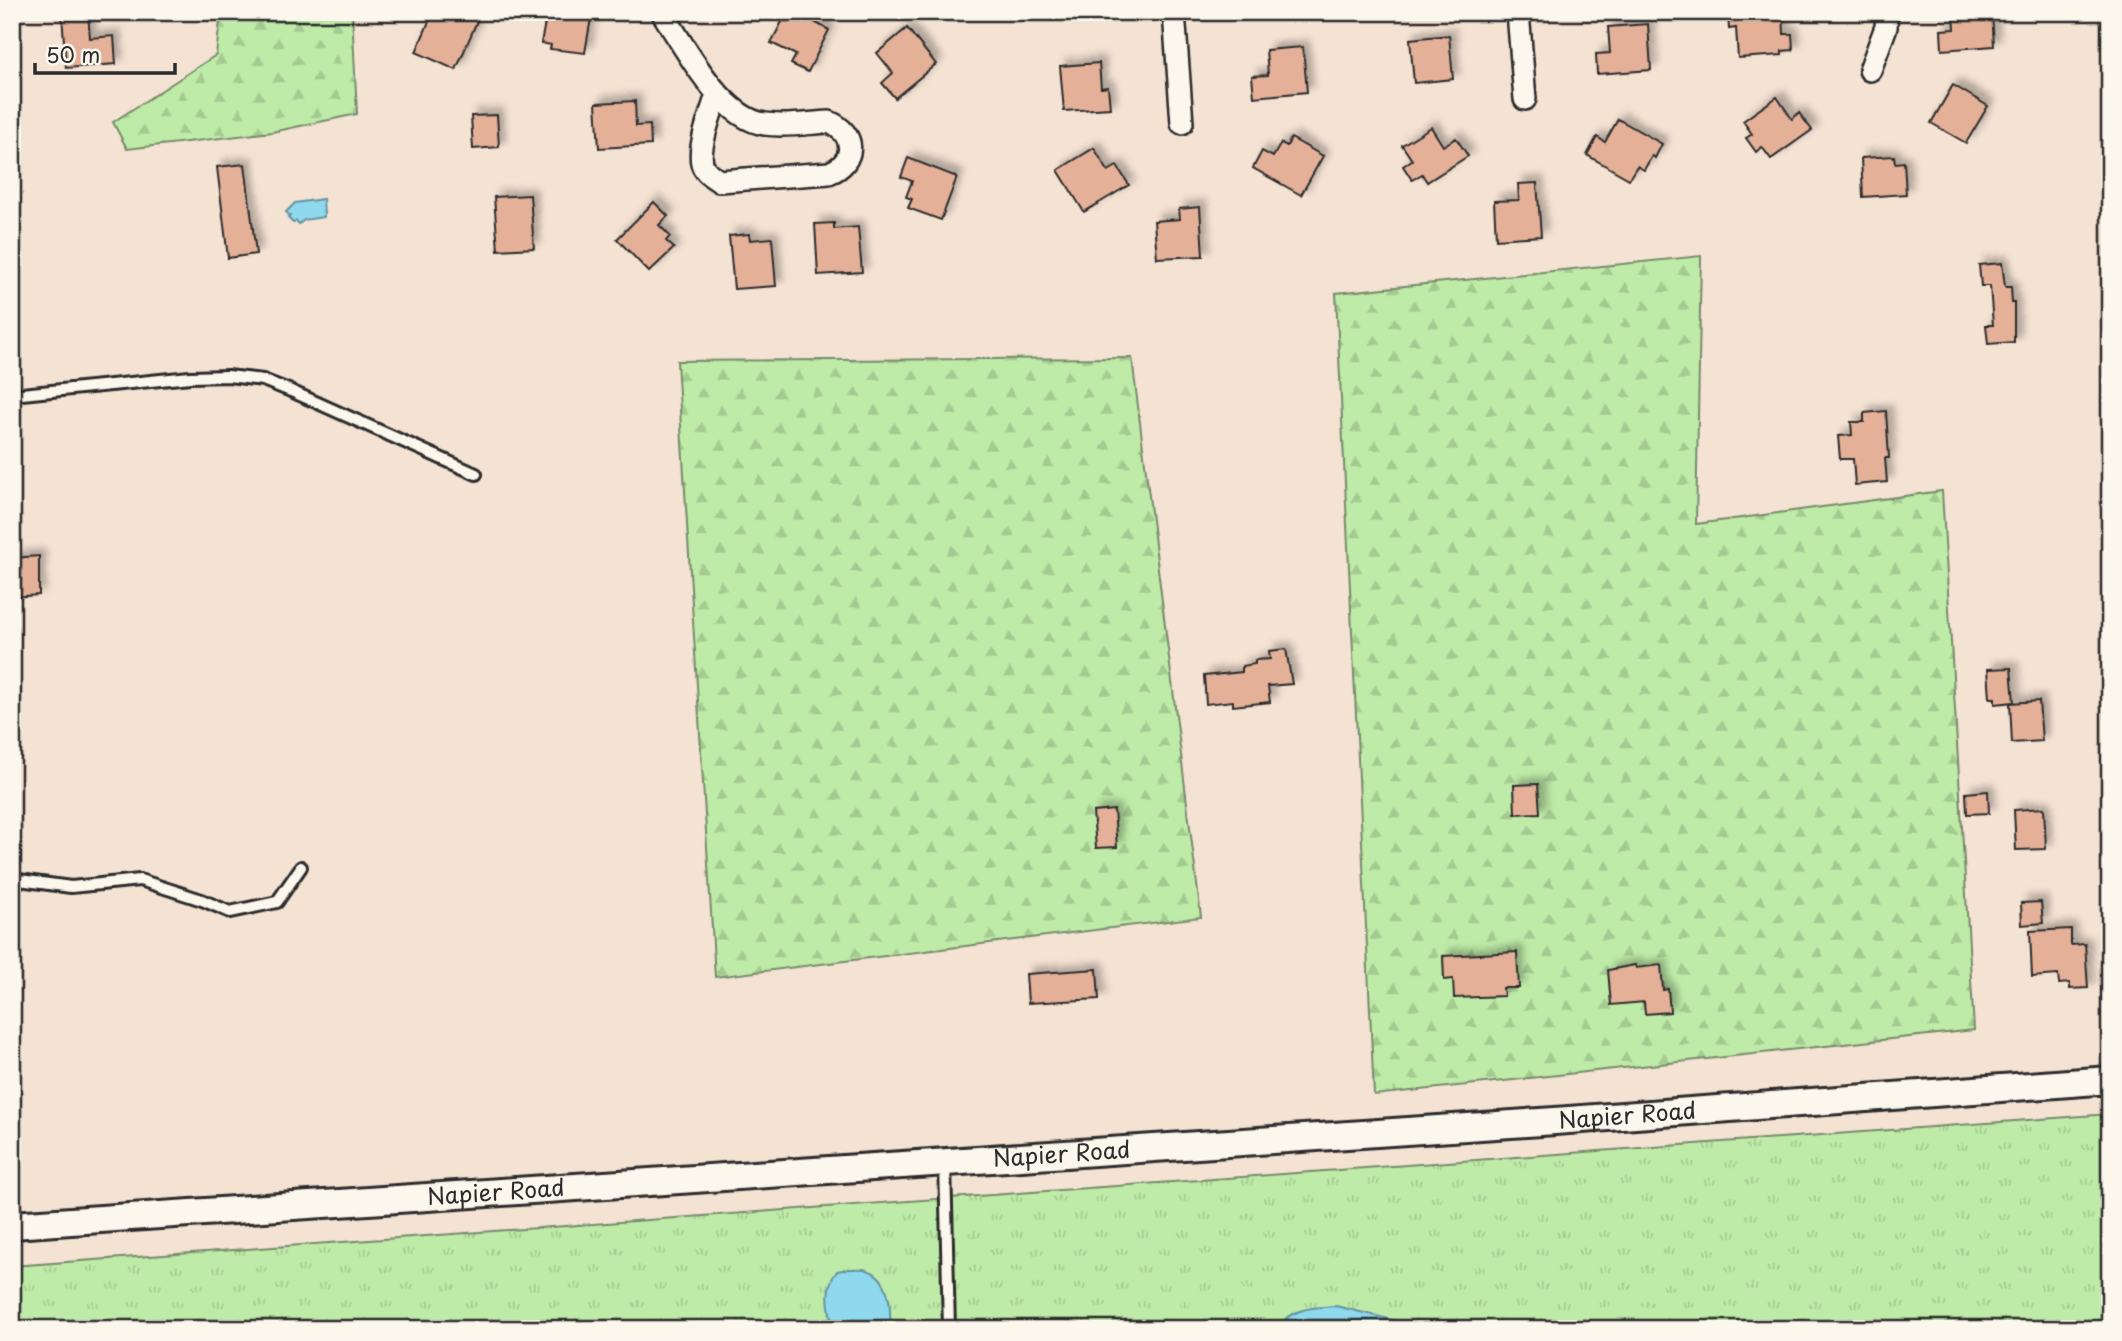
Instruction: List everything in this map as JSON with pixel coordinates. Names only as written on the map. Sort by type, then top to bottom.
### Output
[{"type":"street","points":[[662,12],[717,95],[750,120],[763,124],[829,121],[839,126],[849,141],[850,149],[846,159],[829,173],[719,181],[703,166],[702,157],[704,138],[717,95]]},
{"type":"street","points":[[1174,12],[1182,123]]},
{"type":"street","points":[[1518,12],[1525,99]]},
{"type":"street","points":[[1870,70],[1886,27],[1887,12]]},
{"type":"street","name":"Napier Road","points":[[12,1225],[1555,1121],[2110,1080]]},
{"type":"lane","points":[[12,395],[190,377],[228,376],[263,380],[476,474]]},
{"type":"lane","points":[[12,879],[71,887],[139,880],[230,912],[276,902],[301,867]]},
{"type":"lane","points":[[945,1161],[949,1329]]},
{"type":"green space","points":[[221,12],[352,12],[357,114],[272,132],[127,149],[113,122],[216,55]]},
{"type":"green space","points":[[1701,256],[1696,524],[1942,491],[1974,1030],[1374,1095],[1336,293]]},
{"type":"green space","points":[[1132,358],[1201,917],[715,977],[677,361]]},
{"type":"green space","points":[[2110,1114],[2110,1329],[12,1329],[12,1266]]},
{"type":"water","points":[[323,199],[324,217],[304,220],[299,224],[288,218],[290,216],[286,212],[295,203]]},
{"type":"water","points":[[865,1269],[881,1279],[888,1295],[890,1329],[833,1329],[828,1299],[830,1285],[837,1271]]},
{"type":"water","points":[[1336,1306],[1405,1323],[1417,1329],[1280,1329],[1289,1316],[1296,1312]]},
{"type":"building","points":[[433,12],[481,12],[456,70],[416,52]]},
{"type":"building","points":[[547,12],[592,12],[585,53],[550,49],[551,45],[541,43]]},
{"type":"building","points":[[787,12],[796,12],[829,30],[808,72],[791,64],[796,55],[771,43]]},
{"type":"building","points":[[1783,12],[1784,34],[1792,34],[1793,50],[1782,51],[1782,55],[1738,58],[1736,28],[1729,29],[1728,14]]},
{"type":"building","points":[[1954,12],[1992,12],[1994,46],[1942,50],[1941,30],[1955,29]]},
{"type":"building","points":[[88,13],[90,38],[114,36],[116,64],[66,68],[62,15]]},
{"type":"building","points":[[1648,24],[1651,70],[1597,74],[1596,54],[1610,53],[1608,27]]},
{"type":"building","points":[[907,28],[936,64],[895,98],[882,83],[893,73],[877,53]]},
{"type":"building","points":[[1449,35],[1453,79],[1414,83],[1410,39]]},
{"type":"building","points":[[1303,47],[1307,92],[1254,97],[1252,76],[1268,75],[1266,50]]},
{"type":"building","points":[[1099,63],[1101,88],[1108,87],[1110,108],[1064,111],[1060,66]]},
{"type":"building","points":[[1953,85],[1988,106],[1966,143],[1931,123]]},
{"type":"building","points":[[1777,97],[1792,119],[1799,113],[1812,130],[1771,159],[1762,147],[1756,152],[1746,138],[1752,134],[1743,121]]},
{"type":"building","points":[[635,101],[636,126],[650,125],[651,145],[599,148],[596,103]]},
{"type":"building","points":[[497,115],[499,147],[473,149],[471,116]]},
{"type":"building","points":[[1618,119],[1662,144],[1655,158],[1652,156],[1644,170],[1637,166],[1629,179],[1587,155],[1597,137],[1605,142]]},
{"type":"building","points":[[1431,127],[1443,146],[1456,138],[1468,156],[1427,182],[1422,174],[1412,180],[1403,166],[1412,160],[1402,145]]},
{"type":"building","points":[[1291,138],[1323,156],[1301,195],[1253,168],[1262,151],[1273,157],[1281,143],[1287,146]]},
{"type":"building","points":[[1094,148],[1108,171],[1117,166],[1129,185],[1084,212],[1058,170]]},
{"type":"building","points":[[1894,156],[1895,163],[1904,162],[1906,194],[1863,197],[1861,158]]},
{"type":"building","points":[[908,158],[957,177],[941,220],[908,208],[912,199],[906,197],[912,181],[901,177]]},
{"type":"building","points":[[245,164],[256,254],[228,258],[217,167]]},
{"type":"building","points":[[1537,183],[1541,236],[1496,239],[1494,201],[1519,200],[1518,184]]},
{"type":"building","points":[[530,195],[534,248],[498,250],[494,197]]},
{"type":"building","points":[[654,202],[668,216],[659,225],[670,236],[666,241],[674,248],[649,272],[617,239]]},
{"type":"building","points":[[1200,207],[1203,256],[1157,258],[1154,221],[1180,219],[1179,209]]},
{"type":"building","points":[[834,223],[834,229],[858,227],[862,272],[818,275],[815,224]]},
{"type":"building","points":[[749,234],[750,240],[772,238],[776,286],[734,289],[729,236]]},
{"type":"building","points":[[2002,263],[2005,287],[2011,287],[2014,303],[2014,342],[1988,344],[1986,325],[1993,325],[1990,286],[1981,286],[1979,265]]},
{"type":"building","points":[[1886,411],[1889,458],[1885,458],[1887,482],[1855,485],[1853,459],[1840,459],[1838,436],[1852,435],[1851,422],[1864,422],[1864,413]]},
{"type":"building","points":[[39,556],[39,595],[12,597],[12,558]]},
{"type":"building","points":[[1286,649],[1292,684],[1268,686],[1270,702],[1233,706],[1233,701],[1206,704],[1204,676],[1242,672],[1242,666],[1255,664],[1255,660],[1270,659],[1269,651]]},
{"type":"building","points":[[2011,668],[2014,702],[1995,704],[1995,698],[1990,698],[1988,669]]},
{"type":"building","points":[[2039,701],[2042,741],[2012,743],[2010,703]]},
{"type":"building","points":[[1538,784],[1540,813],[1515,814],[1514,785]]},
{"type":"building","points":[[1988,791],[1989,813],[1967,814],[1966,793]]},
{"type":"building","points":[[2044,808],[2046,849],[2016,850],[2014,810]]},
{"type":"building","points":[[1114,810],[1117,847],[1096,848],[1093,812]]},
{"type":"building","points":[[2041,902],[2043,923],[2022,925],[2021,903]]},
{"type":"building","points":[[2071,929],[2071,945],[2085,944],[2088,988],[2070,989],[2070,983],[2059,984],[2058,975],[2032,977],[2030,931]]},
{"type":"building","points":[[1517,952],[1519,988],[1503,988],[1504,996],[1454,998],[1453,979],[1444,980],[1443,956]]},
{"type":"building","points":[[1635,965],[1636,968],[1661,965],[1663,990],[1668,989],[1670,1012],[1645,1014],[1644,1002],[1611,1005],[1608,970]]},
{"type":"building","points":[[1097,969],[1099,999],[1028,1003],[1026,974]]}]
